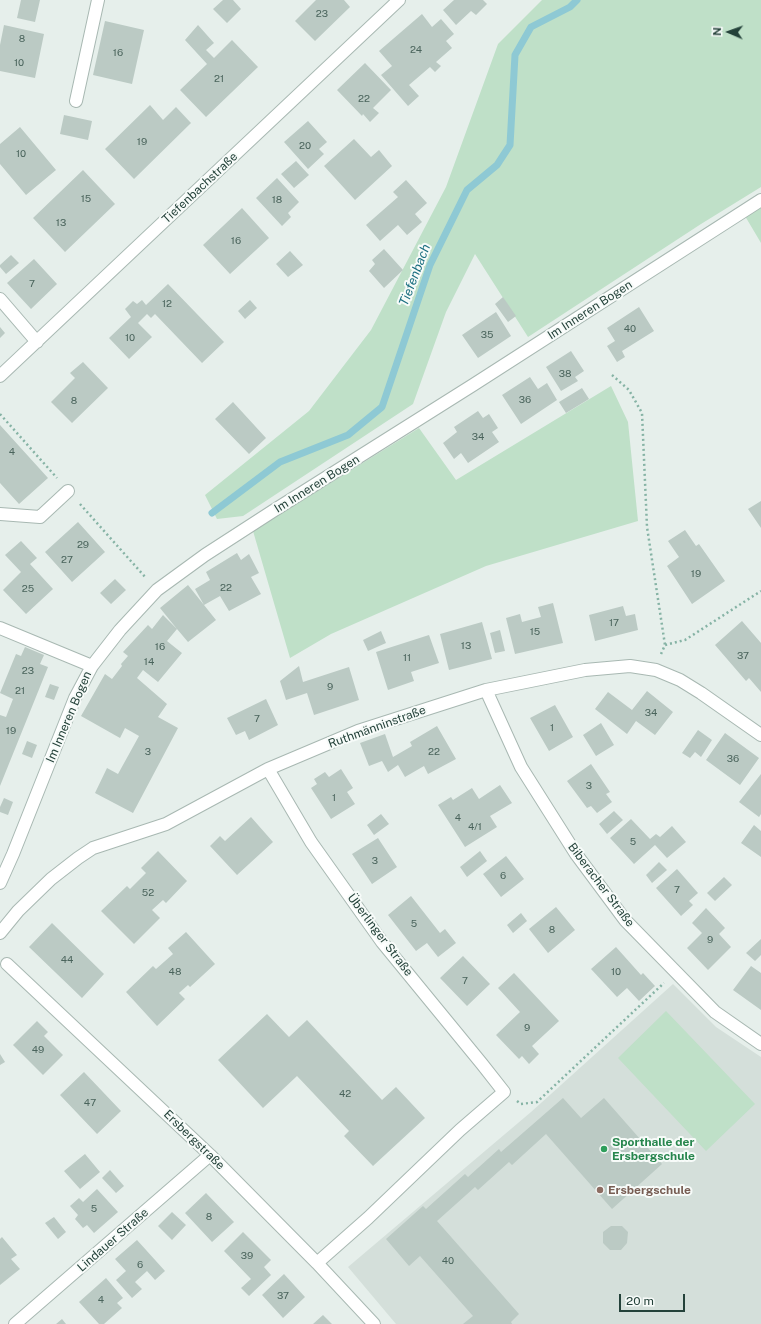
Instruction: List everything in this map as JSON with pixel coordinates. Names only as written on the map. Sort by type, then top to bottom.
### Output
[{"type":"street","points":[[76,101],[98,0]]},
{"type":"street","name":"Tiefenbachstraße","points":[[0,376],[399,0]]},
{"type":"street","name":"Im Inneren Bogen","points":[[0,883],[75,698],[92,666],[120,630],[157,590],[206,554],[467,390],[761,200]]},
{"type":"street","points":[[0,299],[37,342]]},
{"type":"street","points":[[0,514],[40,517],[68,490]]},
{"type":"street","points":[[0,628],[92,666]]},
{"type":"street","name":"Ruthmänninstraße","points":[[0,932],[18,911],[51,879],[93,848],[166,824],[268,769],[358,731],[486,690],[585,670],[630,666],[656,670],[680,680],[701,693],[761,735]]},
{"type":"street","name":"Biberacher Straße","points":[[486,690],[521,768],[576,854],[625,920],[716,1012],[761,1044]]},
{"type":"street","name":"Überlinger Straße","points":[[268,769],[311,842],[382,942],[504,1092]]},
{"type":"street","name":"Ersbergstraße","points":[[7,964],[210,1155],[317,1263],[374,1324]]},
{"type":"street","points":[[317,1263],[368,1218],[460,1130],[504,1092]]},
{"type":"street","name":"Lindauer Straße","points":[[15,1324],[210,1155]]},
{"type":"path","points":[[612,375],[629,390],[642,413],[647,527],[665,645],[656,670]]},
{"type":"path","points":[[665,645],[685,640],[761,591]]},
{"type":"path","points":[[504,1092],[521,1104],[537,1102],[676,972]]},
{"type":"shaded area","name":"Ersbergschule","points":[[673,984],[716,1027],[761,1057],[761,1324],[396,1324],[348,1267],[531,1112]]},
{"type":"green space","points":[[542,0],[761,0],[761,187],[701,224],[528,337],[475,254],[446,312],[413,404],[243,516],[217,519],[205,495],[309,411],[371,330],[446,187],[498,44]]},
{"type":"green space","points":[[761,206],[761,243],[745,216]]},
{"type":"green space","points":[[611,386],[628,422],[638,521],[486,566],[331,634],[290,658],[253,531],[419,428],[456,480]]},
{"type":"green space","points":[[666,1011],[755,1104],[706,1151],[618,1058]]},
{"type":"building","points":[[21,0],[40,0],[35,22],[17,18]]},
{"type":"building","points":[[223,0],[233,0],[241,9],[227,23],[213,9]]},
{"type":"building","points":[[316,0],[344,0],[350,7],[315,41],[295,21]]},
{"type":"building","points":[[454,0],[483,0],[487,4],[476,15],[471,11],[456,25],[443,10]]},
{"type":"building","points":[[422,14],[432,27],[441,19],[454,34],[446,41],[452,48],[436,62],[441,66],[435,72],[430,67],[409,85],[419,96],[408,106],[381,75],[392,66],[379,51]]},
{"type":"building","points":[[105,21],[144,30],[132,84],[93,75]]},
{"type":"building","points":[[4,25],[44,34],[35,78],[0,71],[0,45]]},
{"type":"building","points":[[198,25],[214,43],[206,50],[214,58],[232,40],[258,67],[206,117],[180,90],[207,64],[185,40]]},
{"type":"building","points":[[365,63],[391,90],[373,108],[379,113],[370,122],[363,114],[362,116],[337,90]]},
{"type":"building","points":[[150,105],[163,120],[176,107],[191,123],[134,179],[105,149]]},
{"type":"building","points":[[64,115],[92,121],[88,140],[60,134]]},
{"type":"building","points":[[308,121],[327,142],[319,149],[324,154],[308,169],[284,142]]},
{"type":"building","points":[[20,127],[56,170],[26,195],[0,164],[0,144]]},
{"type":"building","points":[[354,139],[371,157],[379,150],[392,166],[355,200],[324,166]]},
{"type":"building","points":[[296,161],[309,175],[294,188],[281,174]]},
{"type":"building","points":[[83,170],[115,204],[65,252],[33,218]]},
{"type":"building","points":[[277,178],[299,202],[288,213],[291,217],[282,226],[256,198]]},
{"type":"building","points":[[406,180],[427,203],[415,214],[422,222],[407,235],[398,225],[380,241],[366,225],[398,197],[393,192]]},
{"type":"building","points":[[242,208],[269,238],[230,274],[203,245]]},
{"type":"building","points":[[384,249],[403,270],[384,288],[369,271],[375,264],[372,260]]},
{"type":"building","points":[[290,251],[303,265],[288,277],[276,264]]},
{"type":"building","points":[[11,255],[19,263],[6,274],[0,265]]},
{"type":"building","points":[[34,259],[57,284],[31,309],[7,283]]},
{"type":"building","points":[[168,284],[224,342],[202,363],[155,314],[151,318],[147,314],[138,323],[152,337],[129,359],[109,338],[131,317],[125,309],[133,301],[137,304],[142,300],[146,305]]},
{"type":"building","points":[[503,297],[516,316],[508,322],[495,304]]},
{"type":"building","points":[[250,300],[257,308],[245,319],[238,311]]},
{"type":"building","points":[[639,307],[654,331],[622,351],[625,357],[617,362],[607,346],[615,341],[607,328]]},
{"type":"building","points":[[496,312],[511,336],[478,358],[462,335]]},
{"type":"building","points":[[0,327],[5,333],[0,338]]},
{"type":"building","points":[[571,351],[584,371],[575,377],[578,381],[561,391],[546,367]]},
{"type":"building","points":[[83,362],[108,388],[72,423],[51,402],[75,378],[70,373]]},
{"type":"building","points":[[530,377],[538,389],[547,383],[557,400],[521,424],[502,395]]},
{"type":"building","points":[[582,388],[589,399],[566,413],[559,402]]},
{"type":"building","points":[[233,402],[266,438],[249,454],[215,419]]},
{"type":"building","points":[[478,411],[483,418],[489,414],[498,428],[492,432],[499,442],[468,463],[461,453],[454,459],[443,443],[457,432],[454,427]]},
{"type":"building","points":[[0,425],[48,478],[19,504],[0,483]]},
{"type":"building","points":[[761,501],[761,528],[748,509]]},
{"type":"building","points":[[78,522],[105,552],[72,582],[45,552]]},
{"type":"building","points":[[685,530],[696,546],[699,544],[725,581],[692,604],[667,566],[679,557],[668,541]]},
{"type":"building","points":[[21,541],[37,558],[30,564],[53,589],[26,614],[3,590],[21,572],[5,555]]},
{"type":"building","points":[[237,553],[241,560],[249,554],[259,573],[251,577],[261,594],[229,611],[220,596],[204,605],[195,589],[210,580],[206,572]]},
{"type":"building","points":[[115,579],[126,590],[111,604],[100,593]]},
{"type":"building","points":[[188,585],[216,620],[188,642],[160,608]]},
{"type":"building","points":[[553,603],[563,643],[515,654],[506,618],[520,614],[522,622],[541,617],[538,607]]},
{"type":"building","points":[[623,606],[626,616],[635,614],[638,630],[595,641],[589,615]]},
{"type":"building","points":[[163,615],[177,629],[167,641],[182,653],[158,682],[143,670],[137,678],[167,704],[158,717],[178,728],[133,813],[95,793],[107,768],[118,774],[139,736],[125,728],[120,738],[81,716],[105,674],[112,679],[128,656],[123,652],[148,625],[152,629]]},
{"type":"building","points":[[742,621],[761,643],[761,692],[749,678],[746,681],[715,645]]},
{"type":"building","points":[[482,622],[492,659],[449,670],[440,634]]},
{"type":"building","points":[[500,630],[505,651],[495,653],[490,633]]},
{"type":"building","points":[[381,631],[386,643],[368,651],[363,640]]},
{"type":"building","points":[[429,635],[439,663],[411,672],[414,681],[388,690],[376,652]]},
{"type":"building","points":[[25,647],[44,655],[40,664],[48,667],[0,786],[0,715],[6,717],[13,699],[0,693],[16,654],[21,656]]},
{"type":"building","points":[[299,666],[303,682],[349,667],[359,700],[314,715],[307,693],[286,700],[280,681]]},
{"type":"building","points":[[50,684],[59,687],[54,700],[45,697]]},
{"type":"building","points":[[647,691],[673,712],[655,735],[636,721],[627,734],[595,709],[608,692],[632,710]]},
{"type":"building","points":[[266,699],[278,725],[249,740],[245,731],[236,735],[227,718]]},
{"type":"building","points":[[555,705],[573,737],[549,751],[530,718]]},
{"type":"building","points":[[601,723],[614,745],[596,756],[583,735]]},
{"type":"building","points":[[437,726],[456,759],[428,774],[424,766],[405,777],[398,765],[388,772],[382,761],[369,766],[360,743],[385,734],[393,757],[412,746],[410,742]]},
{"type":"building","points":[[698,730],[712,740],[701,757],[695,752],[690,758],[682,753]]},
{"type":"building","points":[[725,733],[759,758],[740,785],[706,760]]},
{"type":"building","points":[[27,741],[37,745],[32,758],[22,754]]},
{"type":"building","points":[[591,764],[610,792],[606,794],[612,802],[597,813],[591,806],[587,808],[567,781]]},
{"type":"building","points":[[341,769],[353,788],[347,792],[355,804],[331,819],[311,788],[317,784],[314,779],[325,772],[329,777]]},
{"type":"building","points":[[761,774],[761,814],[759,817],[739,802]]},
{"type":"building","points":[[500,785],[512,803],[490,816],[497,827],[465,847],[438,805],[451,797],[453,800],[472,788],[479,799]]},
{"type":"building","points":[[4,798],[13,802],[8,815],[0,812],[0,807]]},
{"type":"building","points":[[614,811],[623,820],[607,834],[599,824]]},
{"type":"building","points":[[381,814],[389,824],[374,835],[367,825]]},
{"type":"building","points":[[251,817],[273,842],[237,875],[210,846],[220,836],[225,841]]},
{"type":"building","points":[[631,819],[650,839],[656,834],[660,837],[672,826],[686,842],[667,858],[655,845],[634,864],[610,838]]},
{"type":"building","points":[[754,825],[761,831],[761,857],[741,843]]},
{"type":"building","points":[[378,838],[397,867],[372,884],[352,854]]},
{"type":"building","points":[[158,851],[187,881],[166,903],[163,900],[152,910],[160,918],[134,944],[101,911],[127,886],[130,889],[146,873],[141,868]]},
{"type":"building","points":[[480,851],[487,861],[467,877],[460,867]]},
{"type":"building","points":[[506,856],[524,879],[501,897],[483,874]]},
{"type":"building","points":[[659,862],[667,870],[652,883],[646,875]]},
{"type":"building","points":[[677,869],[698,893],[689,901],[693,905],[681,916],[656,888]]},
{"type":"building","points":[[724,877],[732,885],[715,901],[707,893]]},
{"type":"building","points":[[411,896],[440,933],[445,929],[456,943],[438,957],[427,943],[416,951],[388,915]]},
{"type":"building","points":[[556,907],[575,930],[548,953],[529,929]]},
{"type":"building","points":[[706,908],[725,928],[719,934],[731,947],[708,970],[687,948],[702,933],[692,923]]},
{"type":"building","points":[[521,913],[527,921],[513,933],[507,925]]},
{"type":"building","points":[[52,923],[104,974],[82,998],[29,947]]},
{"type":"building","points":[[186,932],[215,964],[190,987],[188,985],[179,993],[185,999],[157,1026],[126,992],[153,966],[156,969],[173,954],[168,948]]},
{"type":"building","points":[[761,939],[761,955],[755,961],[746,953]]},
{"type":"building","points":[[616,947],[641,975],[643,973],[655,986],[639,1001],[627,988],[617,997],[591,969]]},
{"type":"building","points":[[463,956],[490,984],[467,1006],[440,978]]},
{"type":"building","points":[[751,966],[761,973],[761,1010],[733,990]]},
{"type":"building","points":[[514,973],[559,1021],[532,1046],[539,1054],[529,1064],[522,1056],[519,1059],[496,1035],[520,1012],[498,988]]},
{"type":"building","points":[[267,1014],[289,1037],[307,1020],[382,1100],[396,1087],[425,1118],[373,1166],[344,1136],[349,1131],[297,1076],[263,1108],[218,1060]]},
{"type":"building","points":[[37,1021],[48,1032],[44,1036],[63,1055],[43,1075],[13,1045]]},
{"type":"building","points":[[0,1054],[5,1062],[0,1065]]},
{"type":"building","points":[[84,1072],[121,1111],[97,1134],[60,1095]]},
{"type":"building","points":[[563,1098],[581,1118],[604,1098],[662,1164],[612,1209],[546,1134],[512,1165],[509,1162],[478,1190],[475,1187],[437,1221],[519,1314],[511,1322],[512,1324],[463,1324],[473,1316],[420,1256],[409,1266],[386,1239],[423,1206],[426,1209],[465,1174],[468,1177],[499,1149],[501,1152]]},
{"type":"building","points":[[85,1154],[100,1172],[80,1189],[64,1171]]},
{"type":"building","points":[[110,1170],[124,1186],[116,1193],[102,1178]]},
{"type":"building","points":[[97,1189],[118,1212],[94,1233],[87,1225],[83,1228],[75,1219],[78,1215],[70,1206],[79,1198],[83,1202]]},
{"type":"building","points":[[206,1193],[234,1222],[212,1242],[185,1213]]},
{"type":"building","points":[[172,1212],[186,1225],[172,1240],[158,1226]]},
{"type":"building","points":[[54,1217],[66,1232],[58,1239],[45,1223]]},
{"type":"building","points":[[611,1226],[622,1226],[628,1232],[627,1243],[621,1250],[610,1250],[603,1243],[603,1232]]},
{"type":"building","points":[[243,1232],[271,1260],[264,1267],[271,1275],[249,1296],[241,1288],[251,1279],[224,1251]]},
{"type":"building","points":[[2,1237],[17,1255],[11,1259],[20,1269],[0,1285],[0,1239]]},
{"type":"building","points":[[137,1240],[165,1271],[155,1280],[147,1271],[135,1282],[142,1289],[132,1298],[116,1280],[126,1271],[115,1259]]},
{"type":"building","points":[[284,1274],[305,1297],[283,1318],[262,1295]]},
{"type":"building","points":[[106,1278],[123,1298],[117,1303],[122,1308],[104,1324],[99,1324],[79,1302]]},
{"type":"building","points":[[323,1315],[332,1324],[313,1324]]},
{"type":"building","points":[[62,1319],[66,1324],[56,1324]]},
{"type":"waterway","name":"Tiefenbach","points":[[212,513],[280,462],[348,435],[382,407],[430,265],[467,190],[497,165],[510,145],[515,55],[531,27],[570,7],[577,0]]},
{"type":"place","name":"Sporthalle der Ersbergschule","points":[[604,1149]]},
{"type":"place","name":"Ersbergschule","points":[[600,1190]]}]
